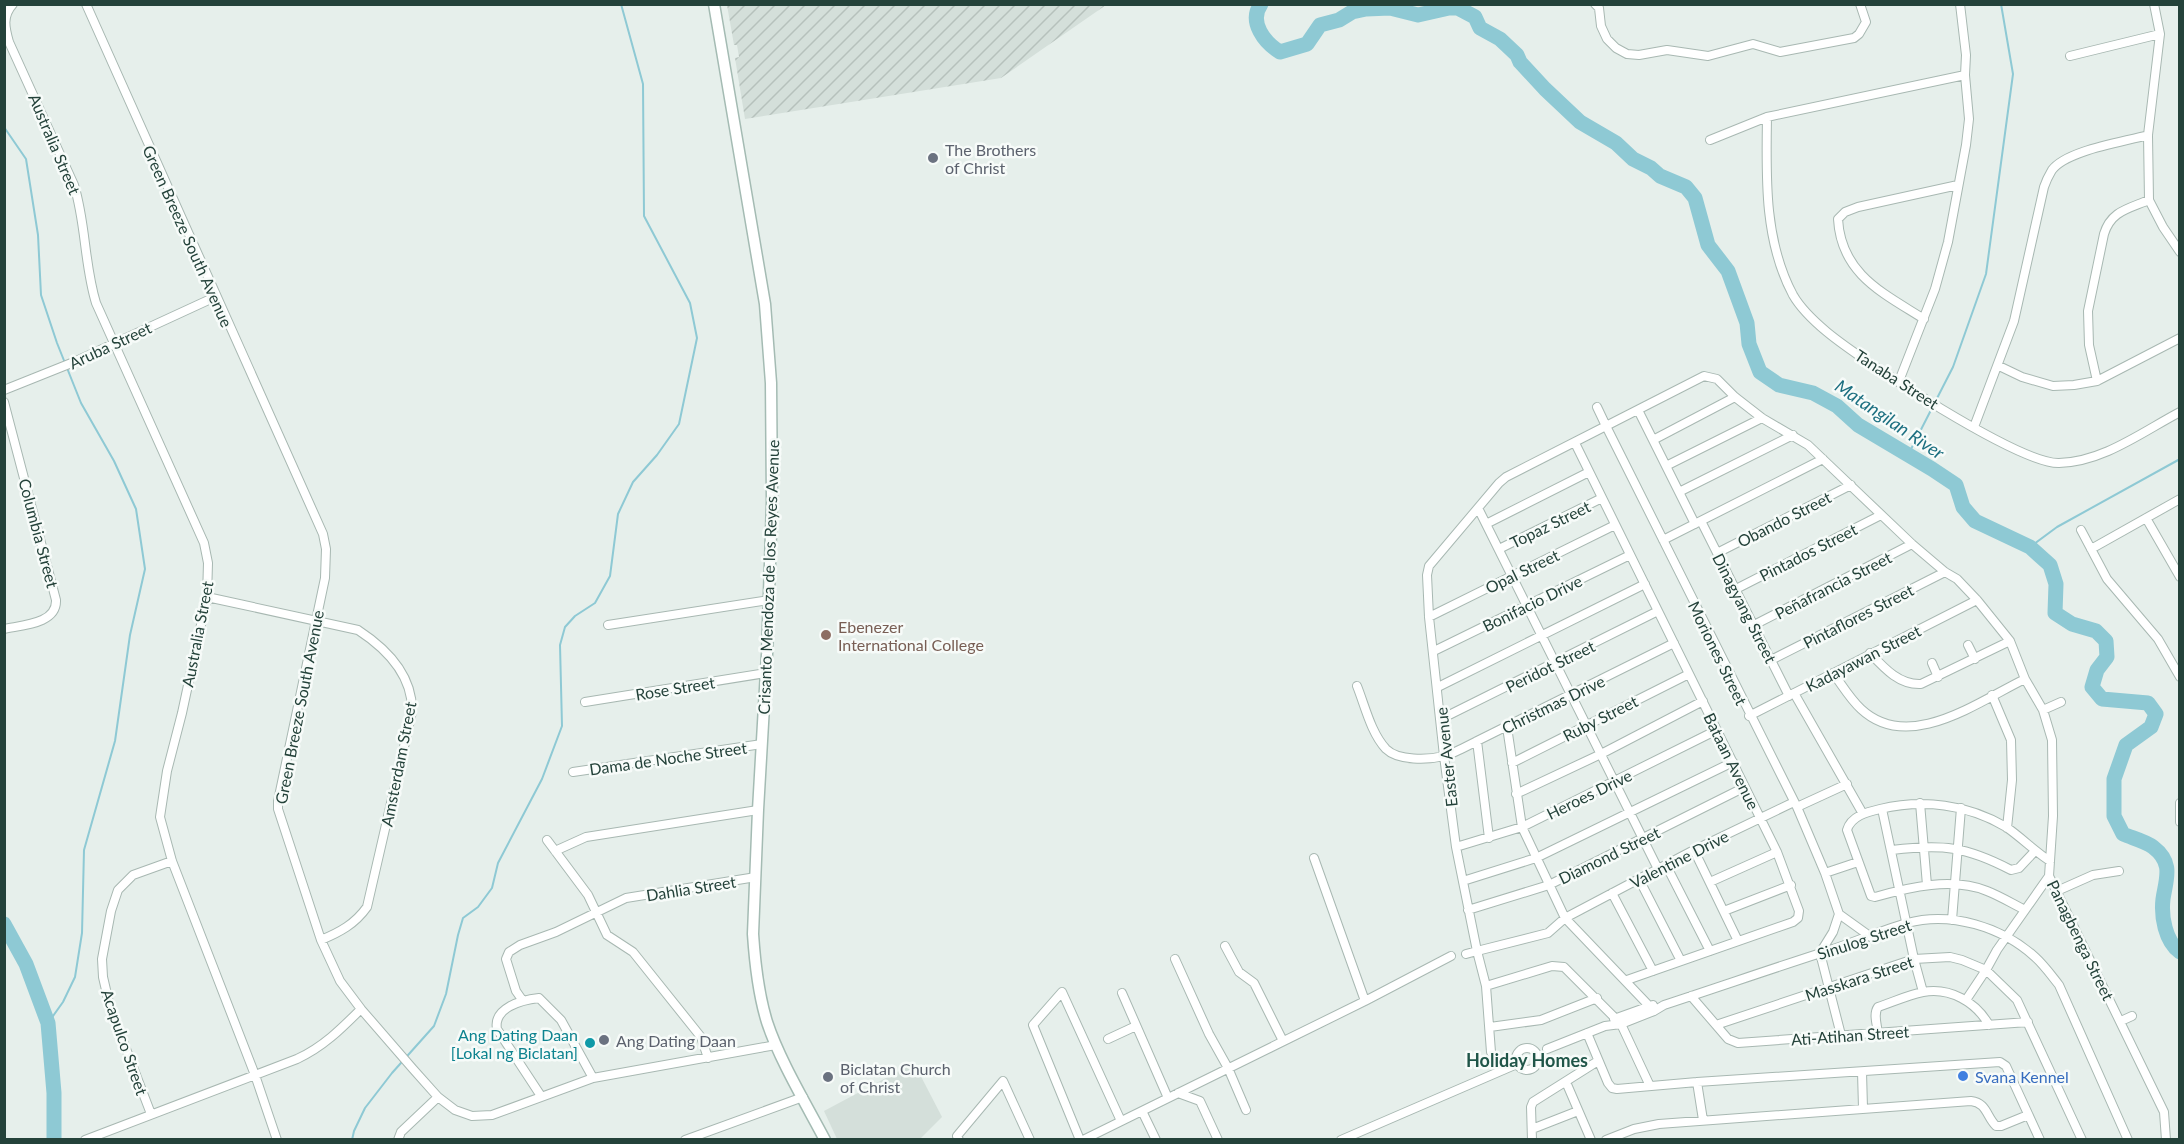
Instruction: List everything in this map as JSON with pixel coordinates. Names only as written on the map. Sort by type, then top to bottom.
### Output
[{"type":"main road","name":"Crisanto Mendoza de los Reyes Avenue","points":[[714,4],[765,304],[773,440],[766,673],[753,934],[757,976],[767,1023],[776,1045],[825,1140]]},
{"type":"street","name":"Australia Street","points":[[13,4],[6,16],[5,27],[74,185],[79,201],[91,287],[114,344],[204,543],[208,572],[207,597],[167,771],[160,817],[172,861],[255,1076],[277,1140]]},
{"type":"street","name":"Green Breeze South Avenue","points":[[86,4],[215,297],[323,534],[327,563],[278,801],[280,819],[321,940],[340,981],[361,1009],[438,1097],[455,1110],[472,1116],[492,1116],[592,1078],[776,1045]]},
{"type":"street","points":[[1595,4],[1599,8],[1601,26],[1607,39],[1621,52],[1639,54],[1667,50],[1700,56],[1721,54],[1753,45],[1780,52],[1854,38],[1860,34],[1866,22],[1860,4]]},
{"type":"street","points":[[1899,381],[1935,289],[1945,252],[1969,119],[1965,75],[1966,55],[1960,4]]},
{"type":"street","points":[[2154,4],[2160,34],[2148,135],[2149,200],[2163,227],[2180,252]]},
{"type":"street","points":[[2070,56],[2160,34]]},
{"type":"street","points":[[1710,140],[1767,117],[1965,75]]},
{"type":"street","name":"Tanaba Street","points":[[1767,117],[1766,185],[1770,221],[1782,270],[1794,298],[1828,332],[1899,381],[1974,428],[2034,458],[2057,463],[2079,461],[2100,455],[2180,412]]},
{"type":"street","points":[[1974,428],[2014,321],[2044,187],[2052,169],[2064,159],[2148,135]]},
{"type":"street","points":[[1924,319],[1868,283],[1856,269],[1839,236],[1838,219],[1845,212],[1858,207],[1958,185]]},
{"type":"street","points":[[2097,381],[2089,345],[2088,311],[2105,228],[2115,214],[2149,200]]},
{"type":"street","name":"Aruba Street","points":[[4,390],[74,362],[215,297]]},
{"type":"street","points":[[1999,366],[2022,377],[2053,386],[2074,385],[2097,381],[2180,338]]},
{"type":"street","name":"Panagbenga Street","points":[[1638,410],[1704,376],[1717,379],[1735,397],[1762,418],[1792,435],[1823,459],[1912,544],[1945,572],[1957,579],[2010,641],[2025,679],[2043,710],[2052,740],[2054,756],[2049,876],[2164,1112],[2166,1140]]},
{"type":"street","points":[[1653,440],[1735,397]]},
{"type":"street","name":"Columbia Street","points":[[4,402],[56,607],[48,617],[42,620],[4,629]]},
{"type":"street","name":"Moriones Street","points":[[1597,407],[1795,805],[1825,873],[1839,914]]},
{"type":"street","points":[[1606,426],[1638,410]]},
{"type":"street","name":"Dinagyang Street","points":[[1638,410],[1679,492],[1718,553],[1771,660],[1863,814]]},
{"type":"street","points":[[1666,466],[1762,418]]},
{"type":"street","name":"Easter Avenue","points":[[1491,1052],[1486,986],[1456,847],[1429,616],[1427,575],[1429,566],[1506,477],[1606,426]]},
{"type":"street","points":[[1679,492],[1792,435]]},
{"type":"street","name":"Bataan Avenue","points":[[1575,442],[1777,852],[1799,912],[1798,918],[1792,922],[1627,980]]},
{"type":"street","points":[[1663,540],[1823,459]]},
{"type":"street","points":[[1486,524],[1589,472]]},
{"type":"street","name":"Obando Street","points":[[1718,553],[1851,485]]},
{"type":"street","name":"Topaz Street","points":[[1499,549],[1602,498]]},
{"type":"street","points":[[2091,549],[2180,499]]},
{"type":"street","points":[[1478,508],[1643,839],[1662,867],[1710,951]]},
{"type":"street","name":"Pintados Street","points":[[1736,589],[1881,515]]},
{"type":"street","points":[[2146,518],[2180,577]]},
{"type":"street","name":"Opal Street","points":[[1429,616],[1615,525]]},
{"type":"street","points":[[2081,530],[2107,579],[2158,639],[2180,677]]},
{"type":"street","name":"Peñafrancia Street","points":[[1754,625],[1912,544]]},
{"type":"street","name":"Bonifacio Drive","points":[[1434,651],[1630,555]]},
{"type":"street","name":"Pintaflores Street","points":[[1771,660],[1945,572]]},
{"type":"street","points":[[1438,687],[1645,584]]},
{"type":"street","name":"Amsterdam Street","points":[[207,597],[357,630],[378,643],[393,659],[405,677],[412,696],[412,712],[367,907],[350,926],[321,940]]},
{"type":"street","points":[[608,625],[768,600]]},
{"type":"street","name":"Kadayawan Street","points":[[1749,716],[1977,600]]},
{"type":"street","name":"Peridot Street","points":[[1441,719],[1658,611]]},
{"type":"street","points":[[1870,653],[1888,672],[1913,684],[1921,684],[2010,641]]},
{"type":"street","name":"Christmas Drive","points":[[1357,686],[1379,739],[1387,750],[1395,756],[1429,758],[1444,756],[1477,741],[1674,644]]},
{"type":"street","points":[[1968,645],[1975,659]]},
{"type":"street","points":[[1932,663],[1938,677]]},
{"type":"street","name":"Rose Street","points":[[585,702],[766,673]]},
{"type":"street","points":[[1833,673],[1862,711],[1876,719],[1912,728],[1934,723],[2025,679]]},
{"type":"street","name":"Ruby Street","points":[[1512,763],[1689,674]]},
{"type":"street","points":[[1992,695],[2012,740],[2012,780],[2007,828]]},
{"type":"street","points":[[1516,794],[1601,754],[1703,700]]},
{"type":"street","points":[[2043,710],[2061,702]]},
{"type":"street","points":[[1507,726],[1522,827],[1565,918],[1652,1008]]},
{"type":"street","name":"Heroes Drive","points":[[1456,847],[1522,827],[1718,730]]},
{"type":"street","points":[[1477,741],[1489,838]]},
{"type":"street","name":"Dama de Noche Street","points":[[573,772],[762,744]]},
{"type":"street","points":[[1463,881],[1536,858],[1733,762]]},
{"type":"street","name":"Valentine Drive","points":[[1565,918],[1694,850],[1760,819],[1847,784]]},
{"type":"street","name":"Diamond Street","points":[[1468,910],[1549,885],[1745,788]]},
{"type":"street","points":[[2025,910],[1986,891],[1955,885],[1927,885],[1871,896],[1847,830],[1849,824],[1863,814],[1920,803],[1960,808],[2007,828],[2050,861]]},
{"type":"street","points":[[1920,803],[1927,885]]},
{"type":"street","points":[[2180,803],[2180,822]]},
{"type":"street","points":[[1952,920],[1960,808]]},
{"type":"street","points":[[1882,809],[1923,992]]},
{"type":"street","points":[[555,851],[586,837],[758,810]]},
{"type":"street","points":[[547,840],[588,895],[607,935],[633,952],[700,1037],[708,1058]]},
{"type":"street","points":[[1892,849],[1925,846],[1958,848],[2011,870],[2019,868],[2035,851]]},
{"type":"street","points":[[1694,850],[1738,941]]},
{"type":"street","points":[[1710,882],[1777,852]]},
{"type":"street","points":[[1314,858],[1365,1001]]},
{"type":"street","name":"Acapulco Street","points":[[151,1114],[110,1007],[103,977],[102,958],[111,911],[118,890],[133,876],[172,861]]},
{"type":"street","points":[[1825,873],[1858,862]]},
{"type":"street","points":[[2057,891],[2093,875],[2119,871]]},
{"type":"street","points":[[1966,1000],[1997,950],[2049,876]]},
{"type":"street","name":"Dahlia Street","points":[[523,1001],[514,985],[506,955],[520,945],[556,933],[626,898],[756,877]]},
{"type":"street","points":[[1640,879],[1681,962]]},
{"type":"street","points":[[1724,911],[1791,885]]},
{"type":"street","points":[[1612,893],[1653,971]]},
{"type":"street","points":[[1841,1035],[1820,953],[1833,932],[1839,914],[1871,937]]},
{"type":"street","points":[[1466,954],[1548,933],[1565,918]]},
{"type":"street","name":"Sinulog Street","points":[[1541,1052],[1652,1008],[1871,937],[1907,923],[1929,919],[1952,920],[1986,927],[2007,936],[2035,956],[2059,985],[2128,1140]]},
{"type":"street","points":[[1225,946],[1239,972],[1254,983],[1283,1041]]},
{"type":"street","points":[[1121,1121],[1062,992],[1034,1025],[1082,1140],[1142,1111],[1365,1001],[1451,956]]},
{"type":"street","name":"Masskara Street","points":[[1716,1025],[1914,959],[1950,957],[1986,970],[2018,1000],[2082,1140]]},
{"type":"street","points":[[1175,959],[1246,1110]]},
{"type":"street","points":[[1486,986],[1560,965],[1564,967],[1618,1020],[1650,1086]]},
{"type":"street","points":[[1878,1033],[1875,1017],[1878,1007],[1923,992],[1939,992],[1966,1000],[1983,1013],[1989,1025]]},
{"type":"street","points":[[1122,993],[1168,1098]]},
{"type":"street","name":"Ati-Atihan Street","points":[[1692,996],[1728,1038],[1738,1043],[2028,1022]]},
{"type":"street","points":[[541,1096],[497,1029],[497,1017],[503,1010],[523,1001],[538,998],[561,1020],[592,1078]]},
{"type":"street","points":[[1490,1027],[1541,1020],[1597,998]]},
{"type":"street","points":[[85,1139],[255,1076],[315,1051],[361,1009]]},
{"type":"street","points":[[2121,1021],[2132,1016]]},
{"type":"street","points":[[1108,1039],[1136,1026]]},
{"type":"street","points":[[1587,1033],[1612,1088],[1617,1089],[2000,1062],[2006,1066],[2040,1140]]},
{"type":"street","points":[[1528,1048],[1541,1052],[1537,1063],[1530,1070],[1520,1068],[1517,1064],[1519,1051],[1528,1048]]},
{"type":"street","points":[[1532,1140],[1531,1107],[1533,1102],[1598,1061]]},
{"type":"street","points":[[1341,1140],[1517,1064]]},
{"type":"street","points":[[1862,1072],[1863,1108]]},
{"type":"street","points":[[959,1140],[957,1136],[1003,1081],[1030,1140]]},
{"type":"street","points":[[1566,1082],[1591,1140]]},
{"type":"street","points":[[1697,1082],[1703,1120]]},
{"type":"street","points":[[1178,1093],[1200,1101],[1218,1140]]},
{"type":"street","points":[[398,1140],[401,1132],[438,1097]]},
{"type":"street","points":[[685,1140],[804,1097]]},
{"type":"street","points":[[1606,1140],[1634,1129],[1659,1124],[1863,1108],[1978,1102],[1983,1105],[1996,1126],[2028,1115]]},
{"type":"street","points":[[1142,1111],[1156,1140]]},
{"type":"street","points":[[1532,1129],[1578,1111]]},
{"type":"shaded area","points":[[727,4],[1106,5],[1001,78],[745,119],[735,58],[739,57],[737,45],[734,45]]},
{"type":"shaded area","points":[[914,1063],[942,1117],[920,1139],[837,1139],[824,1111]]},
{"type":"waterway","points":[[352,1140],[365,1108],[392,1073],[434,1026],[446,994],[463,918],[478,907],[492,888],[498,863],[542,779],[562,726],[560,645],[565,627],[575,616],[595,603],[610,576],[618,514],[633,482],[657,455],[679,424],[697,338],[690,303],[644,216],[643,84],[621,4]]},
{"type":"waterway","name":"Matangilan River","points":[[1261,4],[1257,11],[1257,25],[1264,38],[1280,52],[1307,44],[1320,25],[1339,20],[1352,12],[1390,8],[1418,15],[1458,8],[1475,17],[1480,28],[1500,39],[1517,55],[1520,62],[1545,89],[1580,122],[1616,143],[1633,159],[1651,168],[1660,176],[1686,187],[1695,198],[1708,245],[1728,271],[1747,323],[1749,344],[1760,372],[1779,385],[1813,393],[1837,406],[1858,425],[1956,485],[1963,507],[1975,521],[2030,547],[2050,565],[2056,584],[2055,613],[2072,624],[2096,631],[2106,641],[2107,657],[2097,670],[2092,687],[2102,699],[2148,703],[2156,714],[2151,727],[2126,745],[2114,779],[2114,816],[2123,834],[2150,845],[2164,859],[2167,872],[2163,899],[2164,920],[2168,935],[2180,952]]},
{"type":"waterway","points":[[1908,455],[1953,367],[1986,274],[2013,74],[2001,4]]},
{"type":"waterway","points":[[4,127],[26,159],[38,235],[41,295],[81,403],[114,461],[136,509],[145,569],[130,635],[115,741],[84,850],[82,933],[75,977],[63,1002],[48,1023]]},
{"type":"waterway","points":[[2030,547],[2057,527],[2180,459]]},
{"type":"waterway","points":[[4,924],[26,964],[48,1023],[54,1093],[54,1140]]},
{"type":"place","name":"The Brothers of Christ","points":[[933,158]]},
{"type":"place","name":"Ebenezer International College","points":[[826,635]]},
{"type":"place","name":"Ang Dating Daan","points":[[604,1040]]},
{"type":"place","name":"Ang Dating Daan [Lokal ng Biclatan]","points":[[590,1043]]},
{"type":"place","name":"Svana Kennel","points":[[1963,1076]]},
{"type":"place","name":"Biclatan Church of Christ","points":[[828,1077]]},
{"type":"district","name":"Holiday Homes","points":[[1527,1060]]}]
